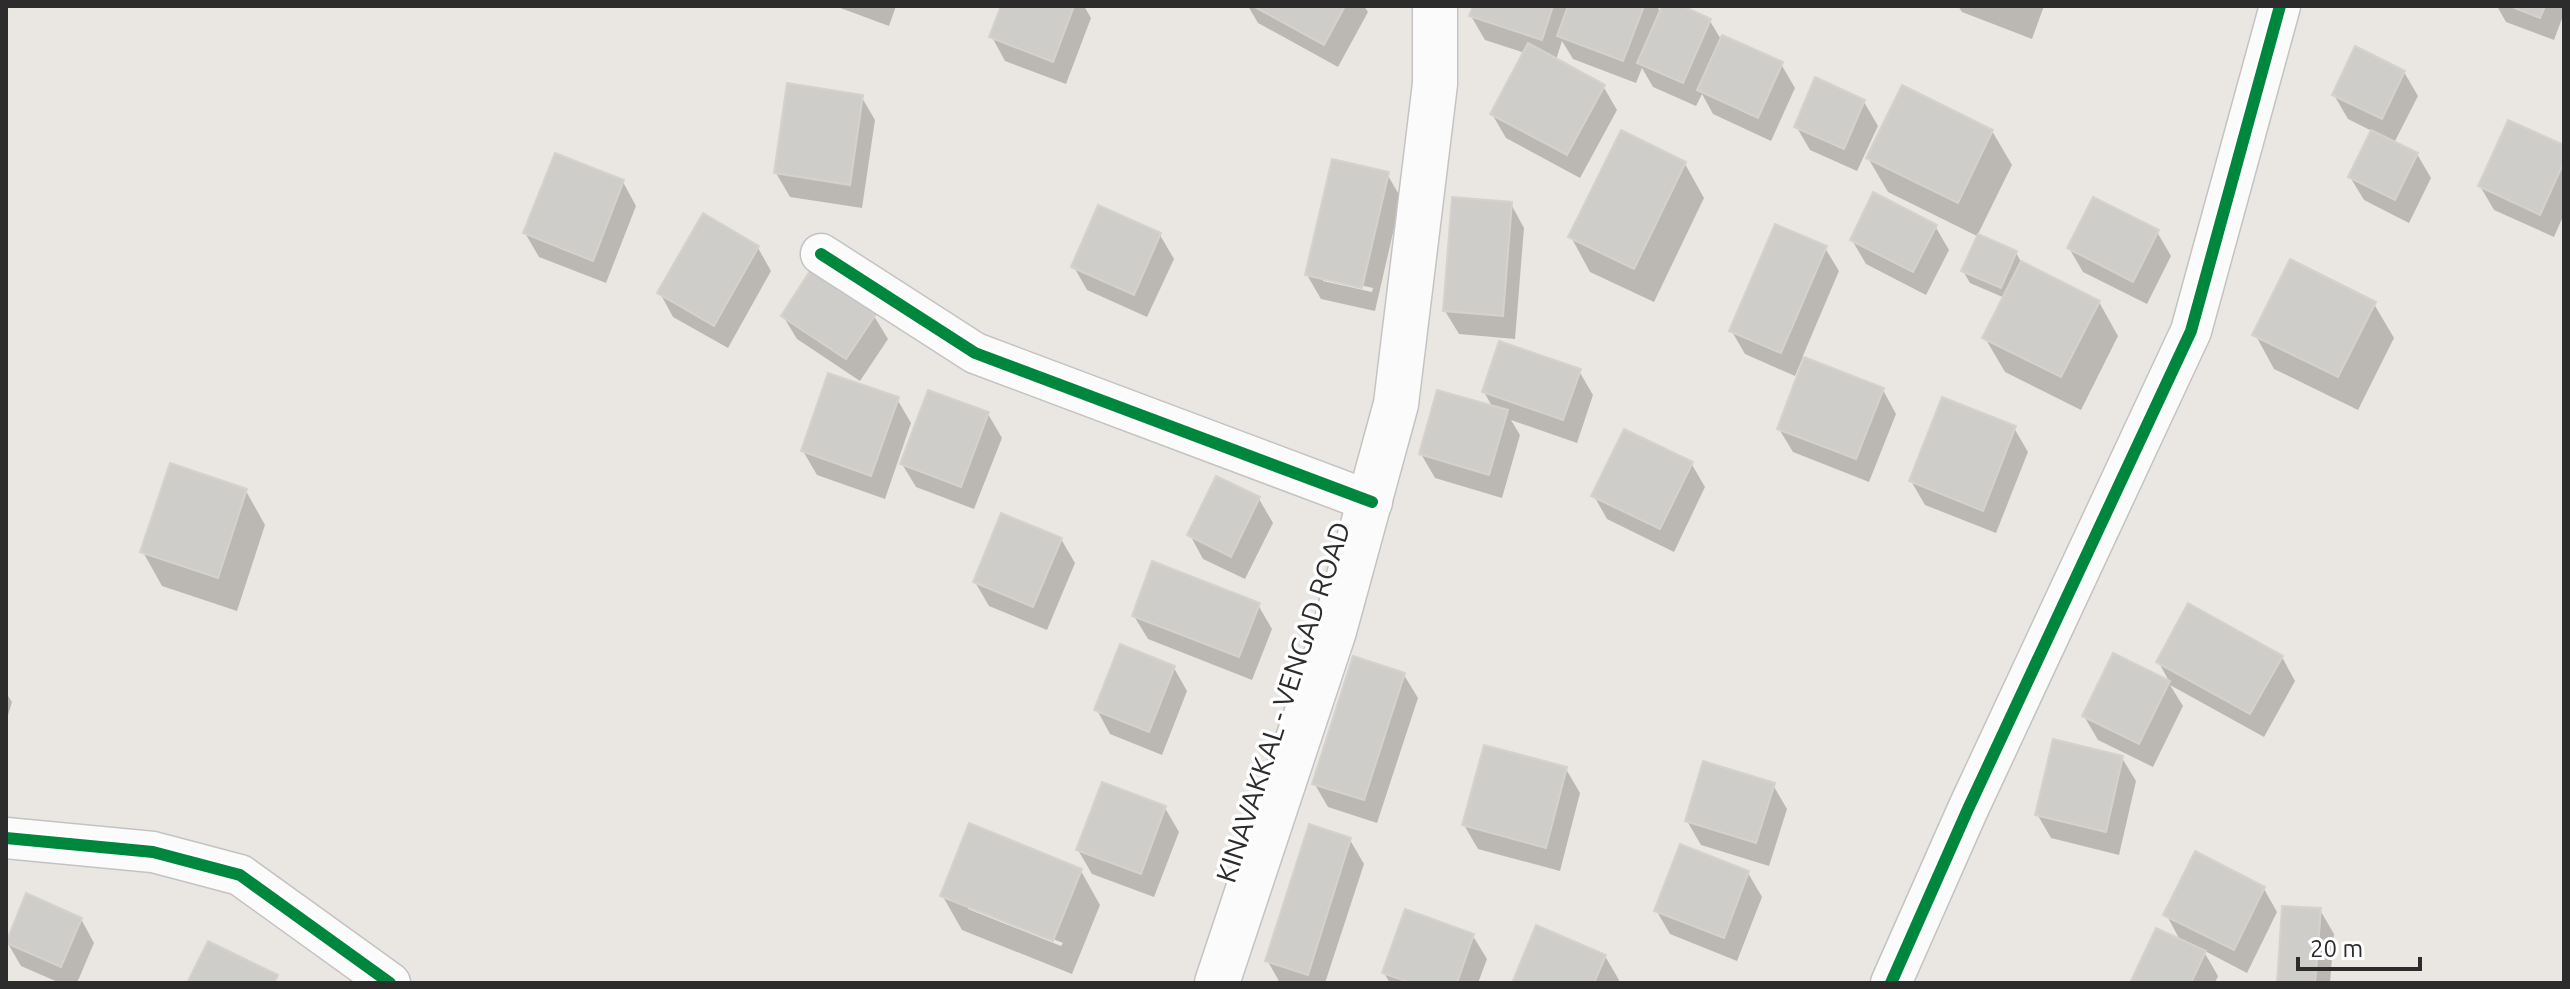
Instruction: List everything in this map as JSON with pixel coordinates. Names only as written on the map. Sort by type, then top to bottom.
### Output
[{"type":"main road","name":"KINAVAKKAL - VENGAD ROAD","points":[[1217,983],[1334,631],[1372,502],[1396,404],[1435,84],[1435,6]]},
{"type":"street","points":[[1891,983],[1968,809],[2191,331],[2280,6]]},
{"type":"street","points":[[821,254],[975,353],[1372,502]]},
{"type":"street","points":[[6,838],[153,852],[240,875],[390,983]]},
{"type":"building","points":[[1001,6],[1074,6],[1053,62],[989,37]]},
{"type":"building","points":[[1253,6],[1345,6],[1324,45]]},
{"type":"building","points":[[1473,6],[1553,6],[1542,40],[1469,16]]},
{"type":"building","points":[[1568,6],[1644,6],[1623,61],[1557,36]]},
{"type":"building","points":[[1662,6],[1683,6],[1711,19],[1683,83],[1637,63]]},
{"type":"building","points":[[2510,6],[2545,6],[2540,18]]},
{"type":"building","points":[[1722,35],[1783,62],[1758,118],[1697,90]]},
{"type":"building","points":[[1528,43],[1605,85],[1567,155],[1490,114]]},
{"type":"building","points":[[2355,46],[2405,71],[2382,119],[2332,95]]},
{"type":"building","points":[[1815,77],[1865,100],[1844,149],[1794,127]]},
{"type":"building","points":[[787,83],[863,95],[850,185],[774,173]]},
{"type":"building","points":[[1902,85],[1993,130],[1958,203],[1866,158]]},
{"type":"building","points":[[2508,120],[2564,145],[2564,162],[2540,215],[2478,186]]},
{"type":"building","points":[[1621,130],[1686,162],[1634,269],[1568,237]]},
{"type":"building","points":[[2371,130],[2418,153],[2395,200],[2348,177]]},
{"type":"building","points":[[555,153],[624,180],[593,261],[523,233]]},
{"type":"building","points":[[1332,159],[1389,172],[1362,288],[1305,275]]},
{"type":"building","points":[[1873,192],[1937,225],[1913,272],[1850,240]]},
{"type":"building","points":[[1452,197],[1512,202],[1503,316],[1443,311]]},
{"type":"building","points":[[2093,197],[2159,230],[2133,282],[2067,248]]},
{"type":"building","points":[[1098,205],[1161,233],[1134,295],[1071,267]]},
{"type":"building","points":[[703,213],[759,246],[714,326],[657,293]]},
{"type":"building","points":[[1775,224],[1827,246],[1781,353],[1729,331]]},
{"type":"building","points":[[1978,234],[2017,251],[2001,288],[1961,271]]},
{"type":"building","points":[[2290,259],[2376,302],[2338,377],[2252,335]]},
{"type":"building","points":[[2021,261],[2100,301],[2061,377],[1982,338]]},
{"type":"building","points":[[810,271],[876,314],[846,359],[781,316]]},
{"type":"building","points":[[1499,341],[1581,369],[1563,420],[1482,392]]},
{"type":"building","points":[[1804,357],[1884,388],[1856,459],[1777,429]]},
{"type":"building","points":[[828,373],[899,397],[871,476],[801,451]]},
{"type":"building","points":[[928,390],[989,412],[961,487],[900,464]]},
{"type":"building","points":[[1437,390],[1508,410],[1489,475],[1419,454]]},
{"type":"building","points":[[1942,397],[2016,426],[1983,511],[1909,481]]},
{"type":"building","points":[[1624,429],[1693,462],[1660,529],[1591,496]]},
{"type":"building","points":[[170,463],[247,489],[218,578],[140,552]]},
{"type":"building","points":[[1216,476],[1260,497],[1231,557],[1187,535]]},
{"type":"building","points":[[1001,513],[1062,538],[1033,607],[973,582]]},
{"type":"building","points":[[1152,561],[1260,603],[1239,657],[1132,616]]},
{"type":"building","points":[[2188,603],[2283,656],[2250,714],[2156,662]]},
{"type":"building","points":[[1120,644],[1175,666],[1149,732],[1094,710]]},
{"type":"building","points":[[2113,653],[2170,681],[2139,744],[2082,716]]},
{"type":"building","points":[[1353,656],[1405,673],[1364,800],[1312,784]]},
{"type":"building","points":[[2053,739],[2123,756],[2106,832],[2035,815]]},
{"type":"building","points":[[1484,745],[1567,767],[1546,848],[1462,825]]},
{"type":"building","points":[[1703,761],[1775,783],[1756,843],[1685,821]]},
{"type":"building","points":[[1102,782],[1166,806],[1141,874],[1076,850]]},
{"type":"building","points":[[969,823],[1082,869],[1053,941],[940,896]]},
{"type":"building","points":[[1309,824],[1351,838],[1308,975],[1265,961]]},
{"type":"building","points":[[1680,844],[1749,871],[1724,938],[1654,911]]},
{"type":"building","points":[[2195,851],[2265,887],[2234,950],[2163,915]]},
{"type":"building","points":[[26,893],[82,918],[61,967],[6,943]]},
{"type":"building","points":[[2282,906],[2321,908],[2315,983],[2277,983]]},
{"type":"building","points":[[1405,909],[1474,934],[1457,983],[1411,983],[1382,973]]},
{"type":"building","points":[[1536,925],[1606,955],[1594,983],[1512,983]]},
{"type":"building","points":[[2156,928],[2206,951],[2191,983],[2130,983]]},
{"type":"building","points":[[208,941],[278,975],[274,983],[187,983]]},
{"type":"cycle path","points":[[1891,983],[1968,809],[2191,331],[2280,6]]},
{"type":"cycle path","points":[[821,254],[975,353],[1372,502]]},
{"type":"cycle path","points":[[6,838],[153,852],[240,875],[390,983]]}]
